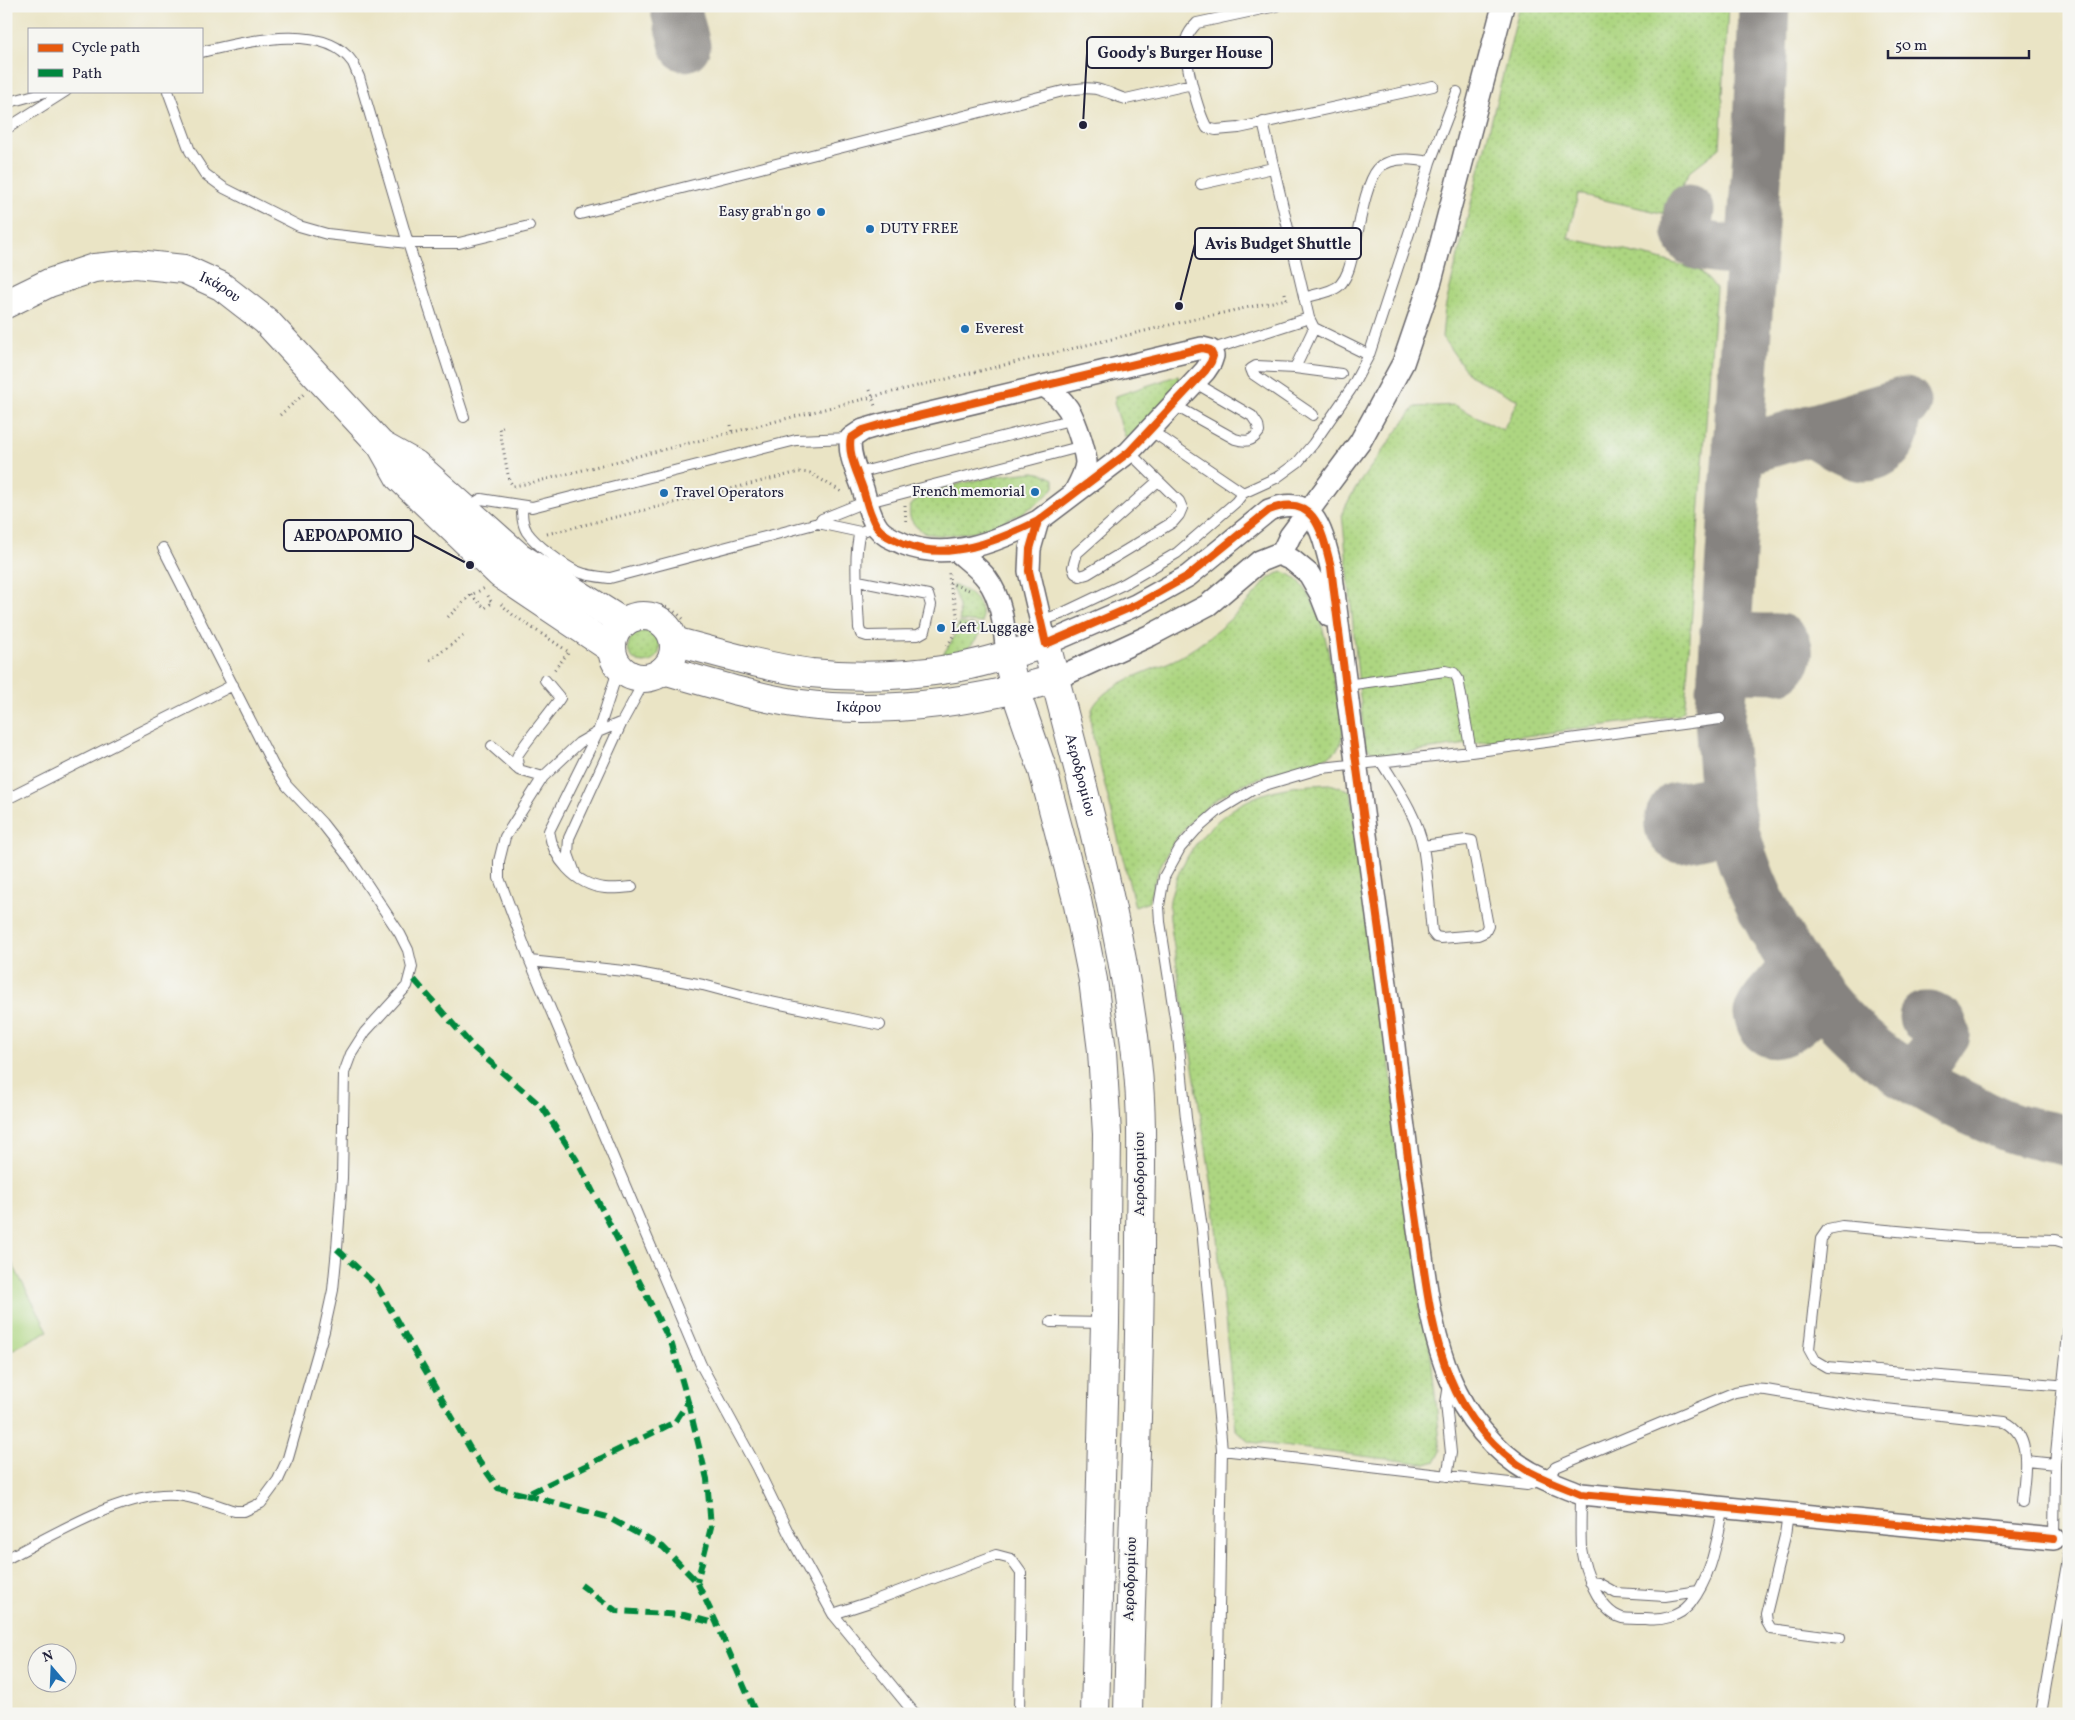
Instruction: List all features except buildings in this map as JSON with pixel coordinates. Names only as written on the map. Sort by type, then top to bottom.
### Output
[{"type":"main road","name":"Ικάρου","points":[[6,304],[49,282],[94,268],[136,264],[184,269],[221,286],[266,321],[381,446],[399,477],[500,574],[616,658]]},
{"type":"main road","name":"Ικάρου","points":[[381,446],[415,464],[518,556],[627,615]]},
{"type":"main road","points":[[627,615],[654,618],[670,632],[681,633],[672,657],[655,674],[636,677],[627,673],[616,658],[613,639],[627,615]]},
{"type":"main road","name":"Ικάρου","points":[[681,633],[746,660],[810,672],[857,676],[904,675],[957,668],[1007,654],[1044,632]]},
{"type":"main road","name":"Αεροδρομίου","points":[[1044,632],[1107,883],[1126,974],[1138,1066],[1140,1288],[1128,1714]]},
{"type":"main road","points":[[1007,654],[1015,690],[1043,771],[1077,900],[1093,980],[1102,1051],[1107,1134],[1105,1323],[1095,1714]]},
{"type":"main road","name":"Ικάρου","points":[[655,674],[792,702],[857,707],[908,706],[963,700],[1015,690],[1055,679]]},
{"type":"street","points":[[1281,555],[1290,536],[1360,442],[1403,363],[1431,281],[1503,6]]},
{"type":"street","points":[[1202,348],[1210,350],[1213,356],[1211,362],[1194,382],[1129,452],[1074,493],[1060,506],[1007,536],[980,545],[935,552],[916,549],[869,530],[866,502],[850,445],[851,438],[863,430],[1202,348]]},
{"type":"street","points":[[1044,386],[1063,401],[1074,419],[1083,446],[1086,463],[1074,493]]},
{"type":"street","points":[[1038,520],[1030,549],[1029,571],[1044,632],[1136,605],[1188,576],[1269,510],[1282,505],[1295,506],[1308,511],[1320,526],[1331,567],[1340,649],[1376,901],[1401,1106],[1426,1280],[1438,1342],[1450,1379],[1475,1424],[1486,1436],[1517,1464],[1543,1479],[1581,1494],[1724,1507],[2064,1544]]},
{"type":"street","points":[[956,550],[987,579],[994,592],[1004,622],[1007,654]]},
{"type":"street","points":[[1055,679],[1151,635],[1208,605],[1260,561],[1268,557],[1281,555],[1296,563],[1309,574],[1326,606],[1340,649]]},
{"type":"street","points":[[1136,605],[1144,617],[1151,635]]},
{"type":"lane","points":[[1276,6],[1197,23],[1191,29],[1186,40],[1192,84],[1203,121],[1208,128],[1216,130],[1239,128],[1433,86]]},
{"type":"lane","points":[[202,52],[260,39],[304,38],[322,42],[341,51],[352,62],[359,77],[408,243],[464,417]]},
{"type":"lane","points":[[580,214],[1063,91],[1086,88],[1103,90],[1115,97],[1126,99],[1192,84]]},
{"type":"lane","points":[[6,103],[45,92]]},
{"type":"lane","points":[[6,129],[64,92]]},
{"type":"lane","points":[[168,92],[190,151],[205,174],[224,188],[299,226],[328,234],[408,243],[459,243],[529,226]]},
{"type":"lane","points":[[1044,632],[1064,613],[1124,584],[1177,553],[1236,502],[1243,493],[1276,478],[1298,462],[1313,444],[1346,397],[1369,355],[1412,224],[1430,162],[1457,92]]},
{"type":"lane","points":[[1263,122],[1311,323],[1295,368]]},
{"type":"lane","points":[[1304,298],[1328,292],[1340,285],[1350,267],[1371,181],[1379,168],[1388,163],[1405,159],[1418,159],[1430,162]]},
{"type":"lane","points":[[1201,184],[1274,168]]},
{"type":"lane","points":[[1210,350],[1311,323],[1369,355]]},
{"type":"lane","points":[[1313,415],[1251,372],[1253,367],[1295,368],[1341,374]]},
{"type":"lane","points":[[1174,404],[1235,439],[1245,442],[1254,439],[1259,432],[1258,425],[1252,416],[1194,382]]},
{"type":"lane","points":[[858,473],[1074,419]]},
{"type":"lane","points":[[1150,430],[1243,493]]},
{"type":"lane","points":[[465,509],[481,499],[532,507],[796,440],[851,438]]},
{"type":"lane","points":[[522,506],[522,520],[526,531],[534,540],[575,570],[590,576],[610,578],[818,523],[832,514],[866,502],[1083,446]]},
{"type":"lane","points":[[1129,452],[1179,501],[1182,508],[1179,515],[1173,522],[1087,574],[1080,576],[1075,574],[1073,567],[1074,558],[1077,553],[1158,481]]},
{"type":"lane","points":[[818,523],[869,530]]},
{"type":"lane","points":[[858,581],[928,595],[931,605],[925,631],[918,635],[867,636],[861,634],[859,628],[857,540],[869,530]]},
{"type":"lane","points":[[6,1558],[102,1511],[142,1497],[177,1495],[236,1511],[254,1508],[261,1503],[278,1480],[288,1458],[329,1310],[338,1249],[342,1178],[344,1073],[351,1054],[365,1032],[407,986],[411,976],[410,958],[400,934],[342,848],[279,775],[163,548]]},
{"type":"lane","points":[[616,658],[598,732],[549,831],[551,844],[560,861],[584,882],[604,888],[632,888]]},
{"type":"lane","points":[[1346,685],[1445,671],[1454,673],[1458,679],[1471,752]]},
{"type":"lane","points":[[576,876],[568,854],[569,838],[622,722],[655,674]]},
{"type":"lane","points":[[519,770],[517,757],[521,749],[541,726],[560,698],[545,680]]},
{"type":"lane","points":[[6,794],[14,796],[233,685]]},
{"type":"lane","points":[[1217,1714],[1222,1450],[1203,1236],[1186,1118],[1178,1037],[1158,906],[1164,877],[1180,848],[1207,819],[1219,810],[1252,790],[1322,768],[1382,763],[1720,719]]},
{"type":"lane","points":[[622,722],[598,732],[579,743],[543,777],[505,837],[499,861],[499,878],[530,961],[702,1365],[789,1534],[833,1614],[914,1714]]},
{"type":"lane","points":[[492,746],[519,770],[543,777]]},
{"type":"lane","points":[[1382,763],[1400,791],[1413,817],[1423,846],[1432,932],[1436,937],[1441,938],[1478,935],[1485,932],[1488,926],[1472,841],[1466,840],[1423,846]]},
{"type":"lane","points":[[530,961],[634,972],[703,985],[752,998],[880,1024]]},
{"type":"lane","points":[[2066,1386],[1827,1367],[1815,1360],[1809,1349],[1821,1239],[1828,1229],[1842,1226],[1975,1238],[2056,1240],[2069,1246]]},
{"type":"lane","points":[[1051,1322],[1105,1323]]},
{"type":"lane","points":[[2041,1714],[2064,1544],[2055,1464],[2066,1386],[2069,1324]]},
{"type":"lane","points":[[1447,1476],[1451,1453],[1446,1403],[1450,1379]]},
{"type":"lane","points":[[1222,1450],[1521,1485],[1536,1483],[1556,1467],[1735,1392],[1750,1389],[1766,1390],[1867,1407],[2006,1422],[2014,1426],[2021,1436],[2026,1462],[2022,1502]]},
{"type":"lane","points":[[2026,1462],[2055,1464]]},
{"type":"lane","points":[[1581,1494],[1582,1548],[1590,1582],[1603,1604],[1611,1613],[1622,1618],[1650,1620],[1668,1618],[1680,1613],[1688,1606],[1711,1568],[1724,1507]]},
{"type":"lane","points":[[1788,1514],[1785,1536],[1766,1614],[1766,1622],[1771,1628],[1840,1638]]},
{"type":"lane","points":[[833,1614],[996,1556],[1011,1559],[1021,1573],[1019,1714]]},
{"type":"lane","points":[[1590,1582],[1598,1583],[1616,1593],[1665,1596],[1698,1591]]},
{"type":"path","points":[[1285,293],[1286,299]]},
{"type":"path","points":[[503,427],[500,428],[500,431],[504,458],[509,480],[513,486],[872,397],[1286,299],[1304,298]]},
{"type":"path","points":[[280,415],[321,380]]},
{"type":"path","points":[[870,390],[876,411]]},
{"type":"path","points":[[731,424],[732,432]]},
{"type":"path","points":[[534,540],[548,534],[800,472],[810,473],[842,492]]},
{"type":"path","points":[[943,651],[950,641],[957,621],[958,611],[949,583],[963,587],[972,593]]},
{"type":"path","points":[[471,595],[485,608],[492,603],[484,589]]},
{"type":"path","points":[[448,617],[471,595],[484,589]]},
{"type":"path","points":[[484,589],[512,614],[569,652],[545,680]]},
{"type":"path","points":[[627,615],[644,603],[658,604],[679,614],[681,633]]},
{"type":"path","points":[[957,621],[984,626]]},
{"type":"path","points":[[430,660],[464,636]]},
{"type":"green space","points":[[1520,6],[1728,6],[1720,148],[1690,171],[1666,214],[1578,194],[1568,238],[1656,258],[1700,271],[1716,288],[1684,710],[1679,715],[1380,756],[1365,747],[1342,513],[1356,487],[1415,407],[1454,405],[1503,430],[1518,400],[1469,375],[1442,337],[1445,308]]},
{"type":"green space","points":[[1178,376],[1181,382],[1130,438],[1125,437],[1114,403],[1116,396]]},
{"type":"green space","points":[[1034,472],[1054,479],[1054,487],[1031,508],[996,525],[976,531],[940,535],[926,533],[921,530],[910,517],[913,503],[935,491],[970,482]]},
{"type":"green space","points":[[1283,572],[1298,580],[1302,585],[1316,608],[1321,622],[1342,720],[1343,732],[1340,746],[1330,756],[1256,779],[1228,792],[1211,803],[1182,831],[1171,846],[1154,882],[1149,902],[1135,907],[1093,737],[1091,712],[1103,695],[1124,681],[1174,660],[1208,638],[1230,620],[1268,579]]},
{"type":"green space","points":[[953,585],[971,594],[975,599],[981,609],[982,623],[960,621],[959,606],[952,587]]},
{"type":"green space","points":[[960,623],[981,627],[982,629],[974,642],[966,649],[956,654],[941,657],[952,641]]},
{"type":"green space","points":[[644,631],[650,632],[655,636],[659,641],[659,653],[655,658],[650,662],[644,663],[638,662],[633,658],[629,653],[628,647],[629,641],[633,636],[638,632]]},
{"type":"green space","points":[[1330,784],[1351,791],[1431,1356],[1441,1451],[1436,1461],[1427,1464],[1250,1442],[1236,1430],[1212,1187],[1172,934],[1169,913],[1170,900],[1175,882],[1192,849],[1204,834],[1233,809],[1266,793],[1298,786]]},
{"type":"green space","points":[[6,1252],[48,1331],[6,1353]]},
{"type":"taxiway","points":[[675,6],[685,46]]},
{"type":"taxiway","points":[[1764,6],[1758,151],[1720,719],[1726,792],[1731,821],[1745,867],[1758,898],[1791,959],[1811,987],[1857,1037],[1896,1068],[1957,1103],[2011,1127],[2069,1141]]},
{"type":"taxiway","points":[[1689,210],[1688,232],[1694,242],[1719,249],[1738,249],[1751,246]]},
{"type":"taxiway","points":[[1738,441],[1750,448],[1906,402]]},
{"type":"taxiway","points":[[1810,430],[1857,455],[1872,455],[1887,446],[1894,431],[1889,415],[1882,409]]},
{"type":"taxiway","points":[[1721,689],[1728,674],[1738,667],[1779,668],[1785,662],[1787,654],[1786,645],[1779,639],[1740,637],[1725,631]]},
{"type":"taxiway","points":[[1727,793],[1718,801],[1676,808],[1671,816],[1670,824],[1673,832],[1680,838],[1723,829],[1735,835]]},
{"type":"taxiway","points":[[1795,963],[1787,977],[1767,1000],[1759,1013],[1763,1025],[1769,1031],[1776,1032],[1792,1025],[1815,1006],[1817,991]]},
{"type":"taxiway","points":[[1901,1070],[1917,1068],[1928,1060],[1945,1034],[1941,1023],[1930,1017],[1924,1017]]},
{"type":"marked path","points":[[337,1249],[377,1286],[471,1450],[498,1488],[526,1495],[675,1422],[688,1402],[672,1345],[576,1159],[542,1107],[474,1048],[411,976]]},
{"type":"marked path","points":[[688,1402],[707,1479],[711,1527],[697,1582]]},
{"type":"marked path","points":[[526,1495],[607,1517],[663,1547],[697,1582],[756,1714]]},
{"type":"marked path","points":[[581,1585],[616,1611],[684,1615],[717,1624]]},
{"type":"cycle path","points":[[1038,521],[989,542],[955,550],[921,549],[890,538],[878,528],[869,510],[850,450],[851,438],[863,430],[880,425],[1202,348],[1210,350],[1213,356],[1205,371],[1129,452],[1038,521],[1030,549],[1029,571],[1046,644],[1136,605],[1188,576],[1269,510],[1285,506],[1297,506],[1306,511],[1320,529],[1331,567],[1406,1141],[1430,1308],[1438,1344],[1450,1378],[1464,1406],[1482,1432],[1517,1464],[1549,1481],[1581,1494],[2054,1539]]},
{"type":"place","name":"Goody's Burger House","points":[[1083,125]]},
{"type":"place","name":"Easy grab'n go","points":[[821,212]]},
{"type":"place","name":"DUTY FREE","points":[[870,229]]},
{"type":"place","name":"Avis Budget Shuttle","points":[[1179,306]]},
{"type":"place","name":"Everest","points":[[965,329]]},
{"type":"place","name":"French memorial","points":[[1035,492]]},
{"type":"place","name":"Travel Operators","points":[[664,493]]},
{"type":"place","name":"ΑΕΡΟΔΡΟΜΙΟ","points":[[470,565]]},
{"type":"place","name":"Left Luggage","points":[[941,628]]}]
